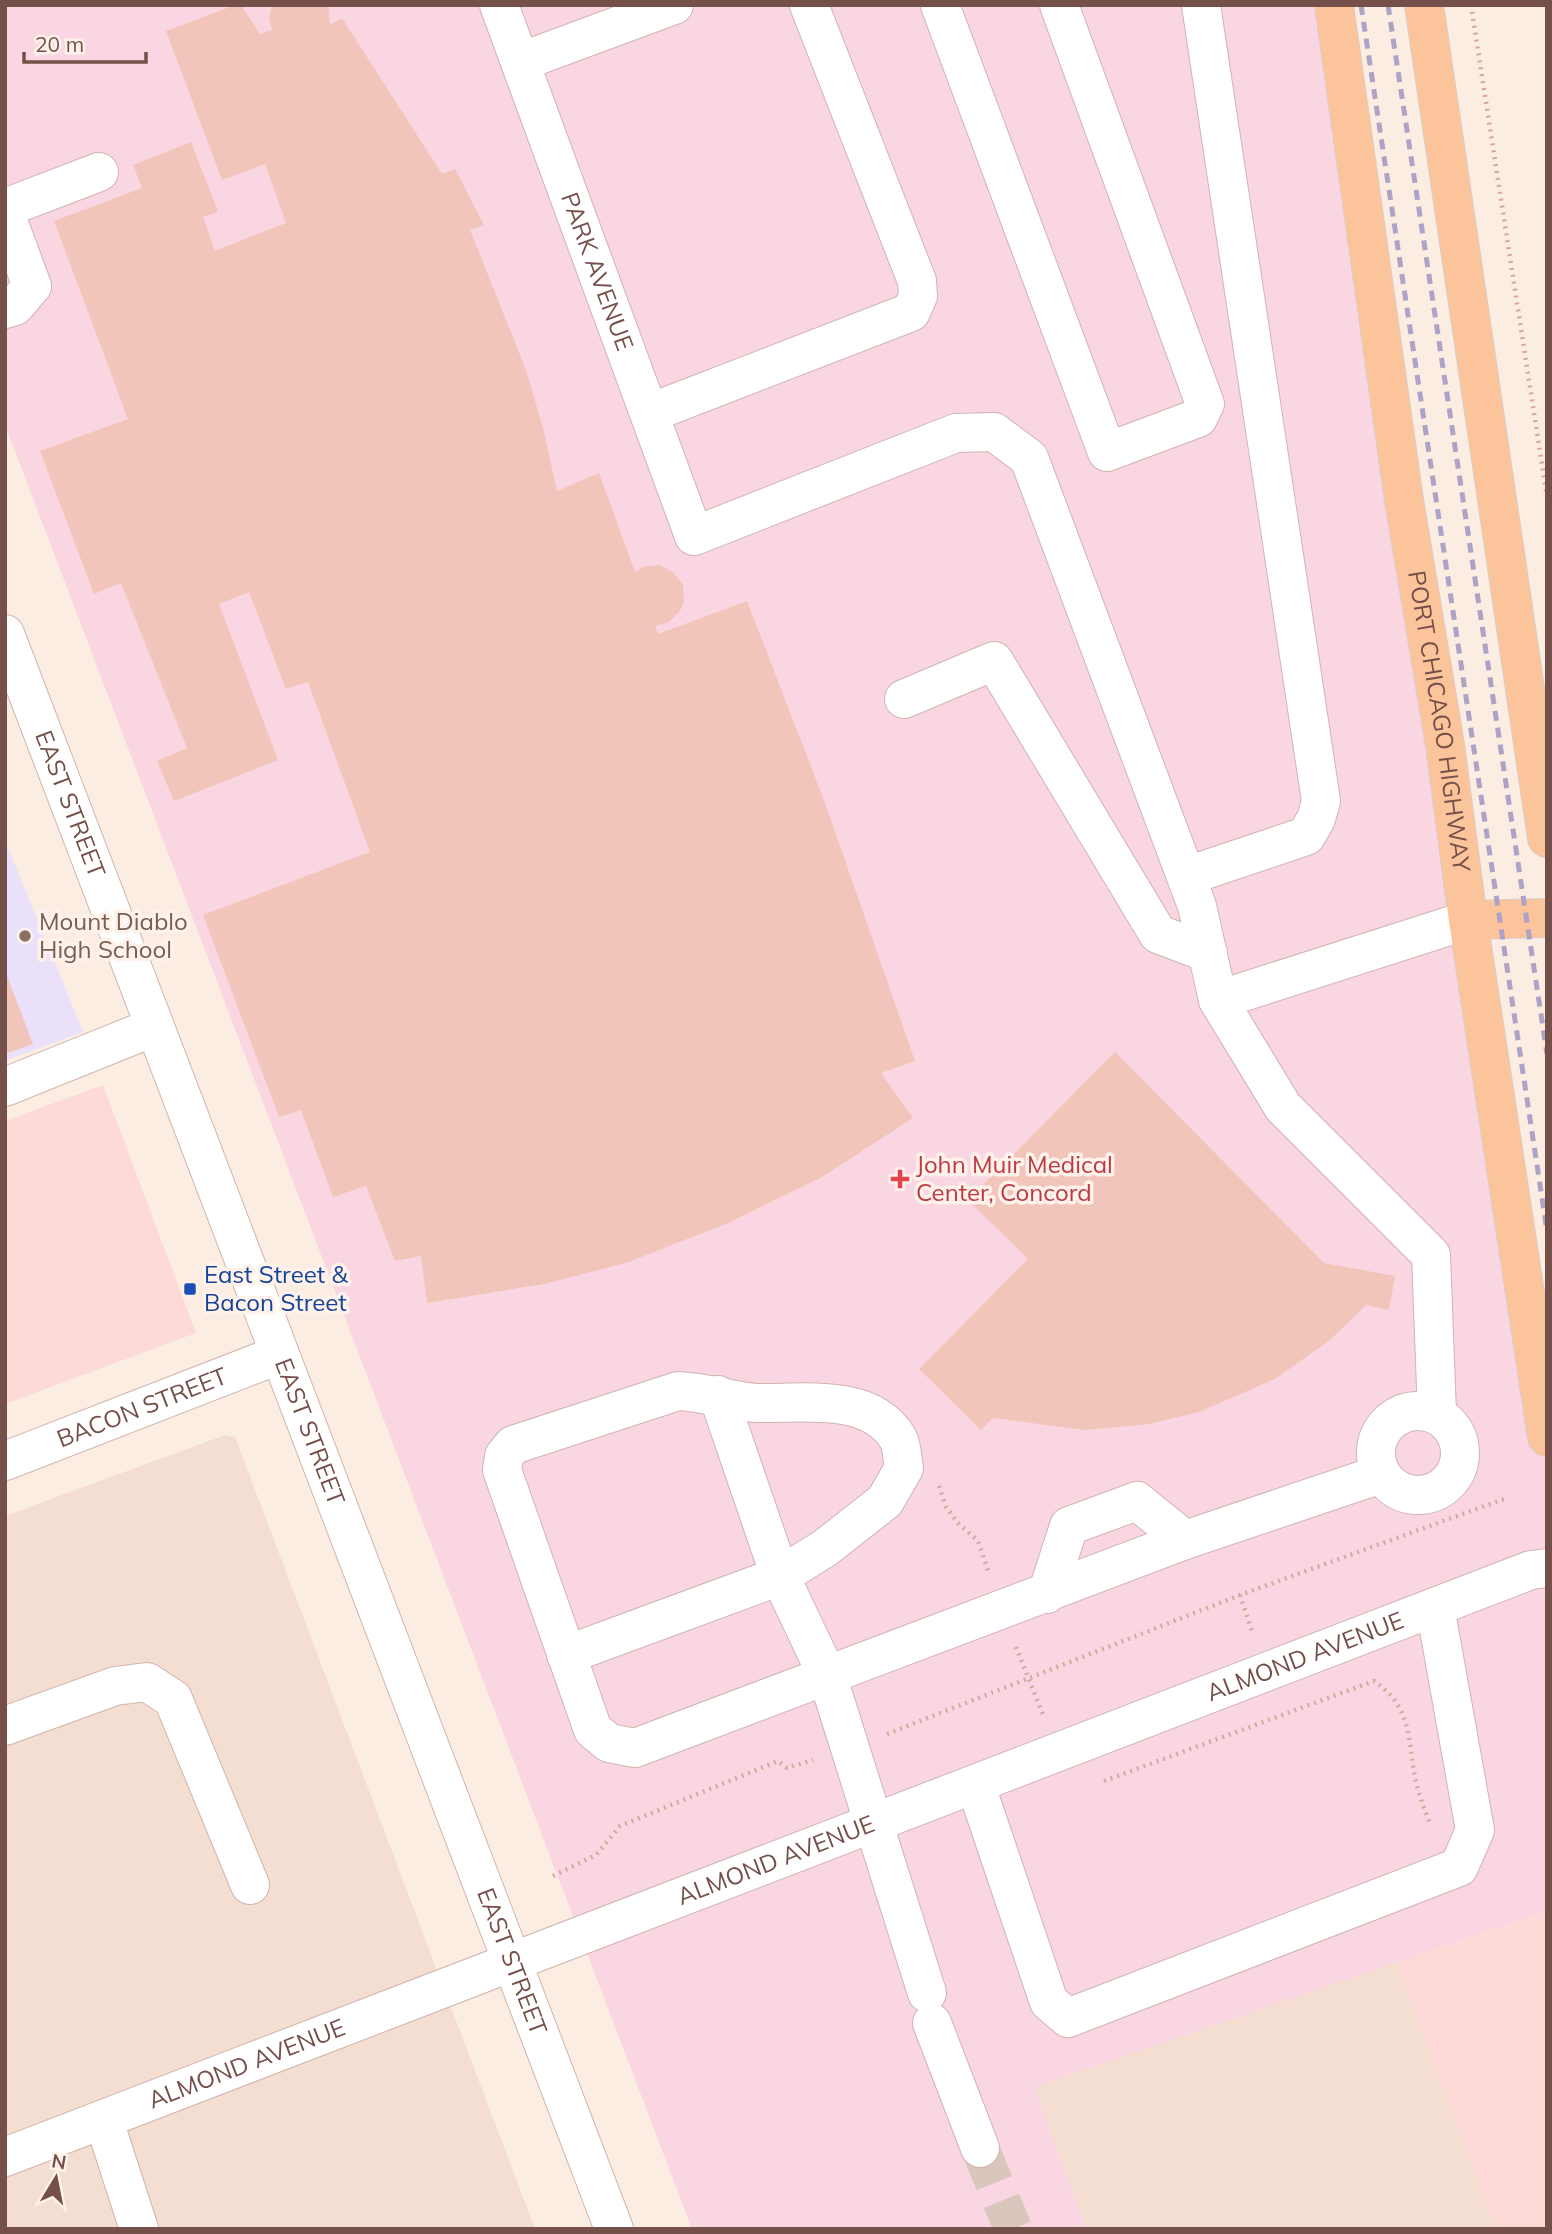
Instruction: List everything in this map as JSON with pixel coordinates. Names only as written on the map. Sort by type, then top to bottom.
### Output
[{"type":"main road","name":"PORT CHICAGO HIGHWAY","points":[[1334,5],[1404,500],[1445,745],[1468,920],[1547,1437]]},
{"type":"main road","points":[[1424,5],[1547,838]]},
{"type":"main road","points":[[1468,920],[1547,918]]},
{"type":"street","name":"PARK AVENUE","points":[[499,5],[694,536],[956,433],[994,432],[1029,458],[1187,876]]},
{"type":"street","points":[[520,62],[674,5]]},
{"type":"street","points":[[650,413],[911,312],[918,296],[917,281],[808,5]]},
{"type":"street","points":[[940,5],[1107,452],[1198,418],[1205,404],[1059,5]]},
{"type":"street","points":[[1201,5],[1321,801],[1317,819],[1306,836],[1187,876],[1197,906],[1218,1000],[1283,1107],[1431,1255],[1437,1414]]},
{"type":"street","points":[[5,208],[99,172]]},
{"type":"street","points":[[5,214],[32,286],[15,306],[5,309]]},
{"type":"street","name":"EAST STREET","points":[[5,634],[18,705],[154,1027],[247,1263],[278,1355],[614,2229]]},
{"type":"street","points":[[904,699],[994,661],[1158,934],[1208,953]]},
{"type":"street","points":[[1218,1000],[1468,920]]},
{"type":"street","points":[[5,1087],[154,1027]]},
{"type":"street","name":"BACON STREET","points":[[5,1461],[278,1355]]},
{"type":"street","points":[[566,1655],[780,1577],[885,1501],[904,1468],[898,1438],[878,1418],[846,1406],[754,1402],[678,1391],[513,1446],[504,1456],[502,1471],[566,1655],[593,1730],[609,1743],[635,1748],[1185,1540],[1381,1474]]},
{"type":"street","points":[[718,1395],[780,1577],[827,1675],[929,2008],[980,2148]]},
{"type":"street","points":[[1423,1410],[1437,1414],[1449,1423],[1461,1449],[1454,1477],[1444,1487],[1418,1495],[1392,1487],[1381,1474],[1376,1451],[1386,1425],[1396,1416],[1423,1410]]},
{"type":"street","points":[[1047,1594],[1069,1526],[1137,1501],[1185,1540]]},
{"type":"street","name":"ALMOND AVENUE","points":[[5,2157],[510,1962],[873,1826],[1531,1570],[1547,1568]]},
{"type":"street","points":[[976,1786],[1049,2002],[1068,2018],[1459,1867],[1475,1830],[1435,1607]]},
{"type":"street","points":[[5,1726],[115,1686],[147,1682],[173,1699],[250,1885]]},
{"type":"street","points":[[104,2121],[139,2229]]},
{"type":"path","points":[[1471,5],[1547,497]]},
{"type":"path","points":[[553,1875],[596,1855],[620,1826],[778,1760],[787,1768],[850,1748],[1240,1595],[1504,1499]]},
{"type":"path","points":[[1098,1783],[1374,1681],[1392,1694],[1409,1731],[1416,1784],[1433,1833]]},
{"type":"shaded area","name":"John Muir Medical Center, Concord","points":[[5,5],[1334,5],[1547,1437],[1547,1911],[1034,2087],[1086,2229],[692,2229],[5,425]]},
{"type":"shaded area","name":"Mount Diablo High School","points":[[5,840],[83,1032],[5,1061]]},
{"type":"shaded area","points":[[103,1085],[196,1333],[5,1404],[5,1121]]},
{"type":"shaded area","points":[[225,1435],[235,1437],[535,2229],[5,2229],[5,1516]]},
{"type":"shaded area","points":[[1547,1911],[1547,2229],[1496,2229],[1396,1962]]},
{"type":"shaded area","points":[[1396,1962],[1496,2229],[1086,2229],[1034,2087]]},
{"type":"building","points":[[241,5],[260,34],[272,30],[269,18],[272,5],[328,5],[330,25],[342,18],[442,174],[455,169],[484,225],[470,230],[526,370],[557,491],[599,473],[635,572],[643,567],[659,565],[673,572],[683,585],[684,601],[680,611],[669,622],[655,626],[658,634],[747,601],[825,803],[915,1061],[881,1073],[913,1118],[822,1177],[728,1223],[626,1263],[544,1284],[427,1303],[421,1256],[395,1261],[366,1186],[333,1197],[301,1110],[279,1117],[203,915],[370,852],[308,682],[286,689],[249,592],[219,604],[278,760],[174,801],[157,761],[187,748],[121,583],[94,594],[40,451],[128,419],[54,221],[142,188],[133,165],[191,142],[218,212],[203,217],[215,251],[286,223],[265,164],[222,180],[166,31]]},
{"type":"building","points":[[5,971],[33,1044],[5,1054]]},
{"type":"building","points":[[1115,1052],[1324,1263],[1395,1276],[1389,1310],[1366,1305],[1330,1340],[1275,1379],[1199,1412],[1150,1424],[1084,1430],[993,1418],[981,1430],[919,1369],[1028,1259],[968,1200]]},
{"type":"tunnel","points":[[980,2148],[1013,2229]]},
{"type":"railway","points":[[1361,5],[1547,1231]]},
{"type":"railway","points":[[1388,5],[1547,1054]]},
{"type":"place","name":"Mount Diablo High School","points":[[25,936]]},
{"type":"place","name":"John Muir Medical Center, Concord","points":[[900,1179]]},
{"type":"place","name":"East Street & Bacon Street","points":[[190,1289]]}]
